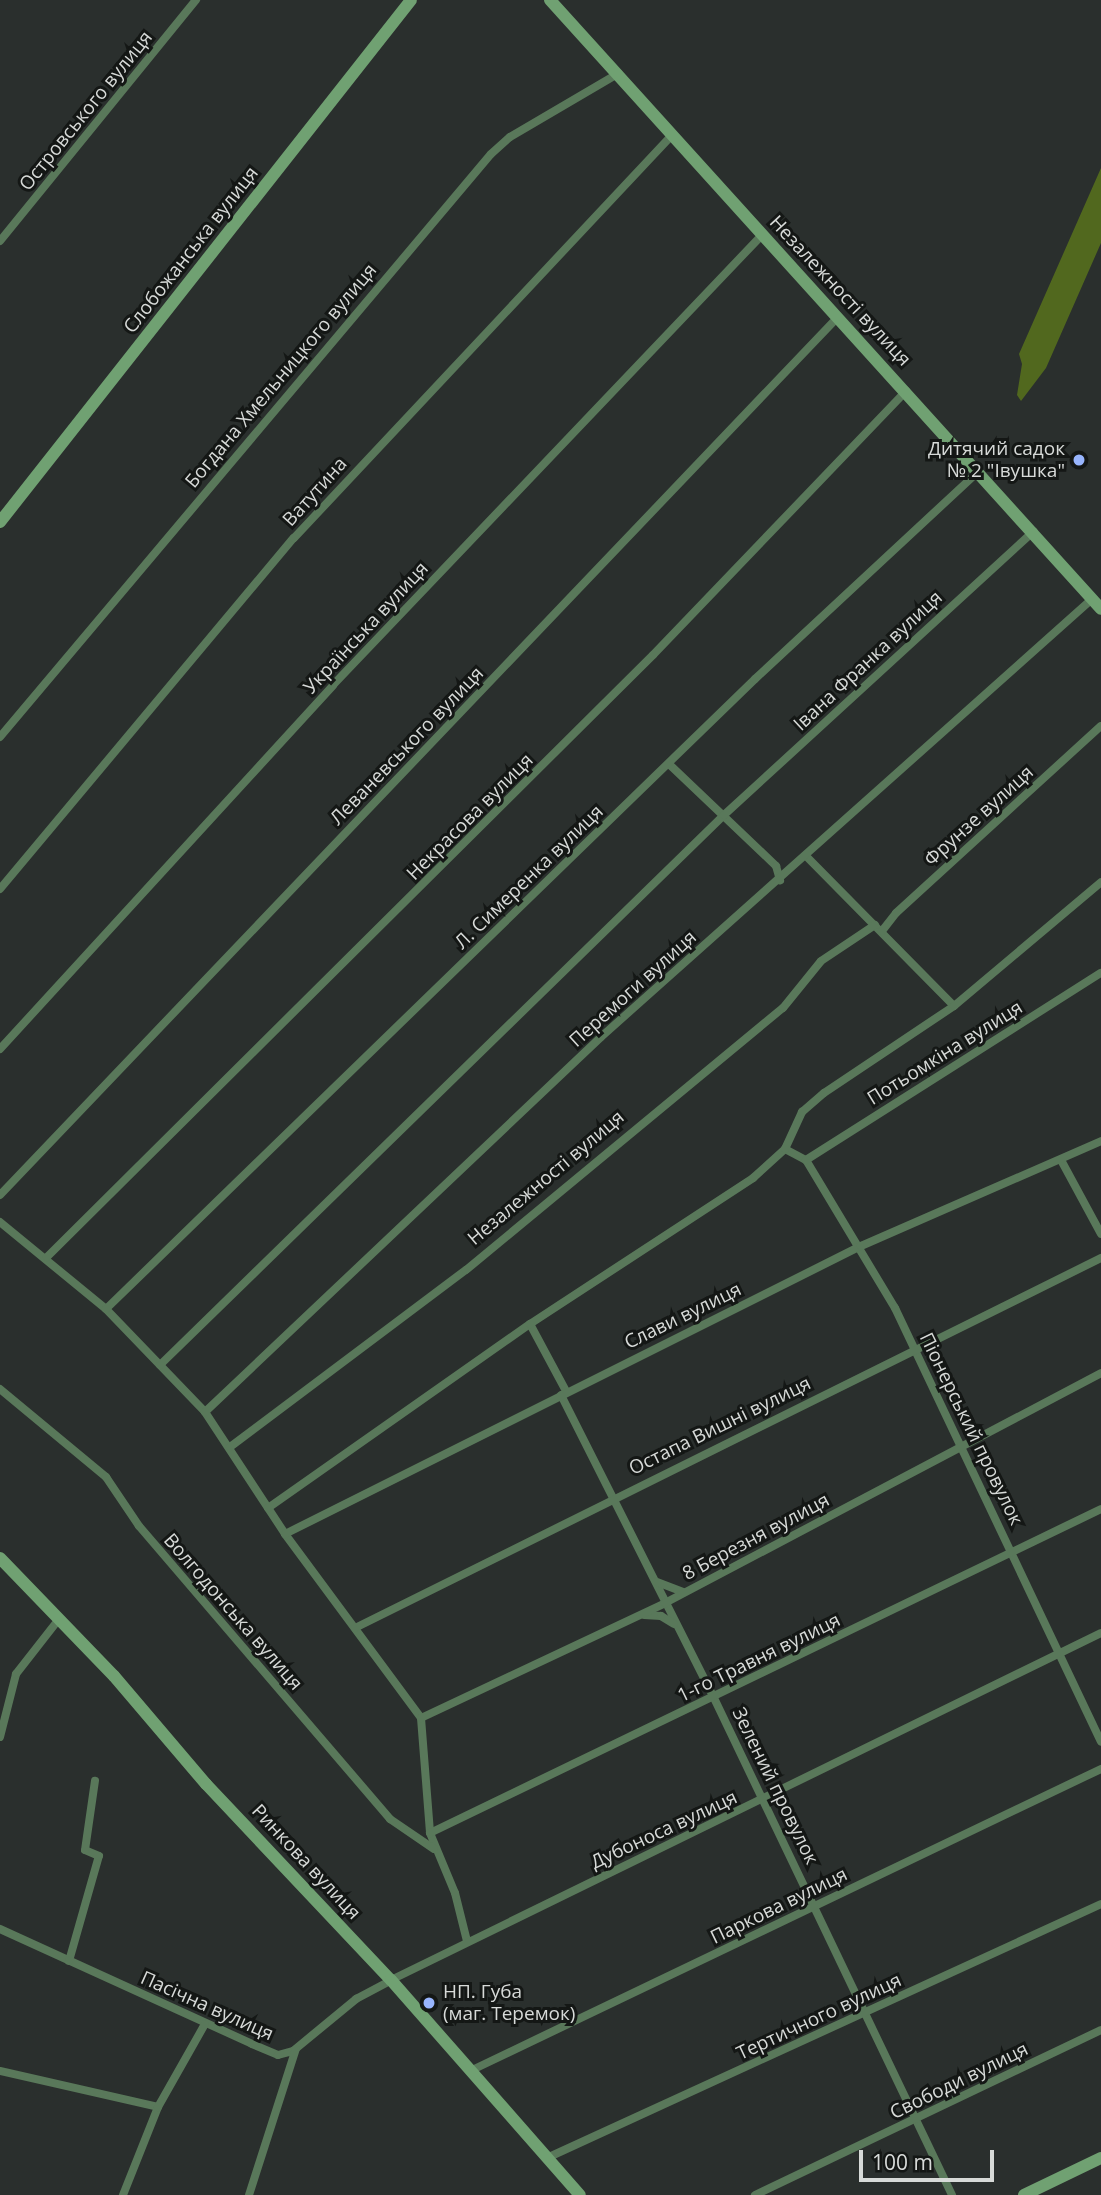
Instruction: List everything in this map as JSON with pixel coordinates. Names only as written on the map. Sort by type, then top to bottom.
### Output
[{"type":"main road","name":"Слобожанська вулиця","points":[[0,522],[411,0]]},
{"type":"main road","name":"Незалежності вулиця","points":[[550,0],[674,133],[836,318],[1034,531],[1101,609]]},
{"type":"main road","name":"Ринкова вулиця","points":[[0,1558],[391,1980],[550,2157],[580,2195]]},
{"type":"main road","points":[[1024,2195],[1101,2158]]},
{"type":"street","name":"Островського вулиця","points":[[0,241],[195,0]]},
{"type":"street","name":"Богдана Хмельницкого вулиця","points":[[0,737],[491,154],[510,137],[619,73]]},
{"type":"street","name":"Ватутина","points":[[0,889],[294,538],[674,133]]},
{"type":"street","name":"Українська вулиця","points":[[0,1049],[333,685],[762,235]]},
{"type":"street","name":"Леваневського вулиця","points":[[0,1195],[836,318]]},
{"type":"street","name":"Некрасова вулиця","points":[[47,1256],[625,684],[906,391]]},
{"type":"street","name":"Л. Симеренка вулиця","points":[[106,1309],[668,764],[978,472]]},
{"type":"street","name":"Івана Франка вулиця","points":[[160,1365],[515,1024],[724,815],[1034,531]]},
{"type":"street","name":"Перемоги вулиця","points":[[205,1412],[601,1037],[807,857],[1091,599]]},
{"type":"street","name":"Фрунзе вулиця","points":[[879,928],[1101,726]]},
{"type":"street","points":[[668,764],[776,866],[780,880]]},
{"type":"street","points":[[807,857],[954,1006]]},
{"type":"street","points":[[268,1508],[530,1324],[753,1178],[785,1150],[802,1112],[824,1093],[954,1006],[1101,883]]},
{"type":"street","name":"Незалежності вулиця","points":[[230,1447],[466,1270],[783,1008],[821,961],[879,928]]},
{"type":"street","name":"Потьомкіна вулиця","points":[[806,1160],[1101,973]]},
{"type":"street","name":"Слави вулиця","points":[[285,1534],[861,1246],[1101,1141]]},
{"type":"street","points":[[785,1150],[806,1160]]},
{"type":"street","name":"Піонерський провулок","points":[[806,1160],[861,1246],[914,1348],[1014,1552],[1101,1742]]},
{"type":"street","points":[[1061,1160],[1101,1234]]},
{"type":"street","points":[[0,1222],[47,1256],[106,1309],[205,1412],[285,1534],[421,1718],[430,1833],[438,1858],[455,1893],[467,1941]]},
{"type":"street","name":"Остапа Вишні вулиця","points":[[355,1628],[614,1496],[1101,1258]]},
{"type":"street","name":"Зелений провулок","points":[[530,1324],[868,2013],[952,2195]]},
{"type":"street","name":"8 Березня вулиця","points":[[421,1718],[665,1603],[1101,1373]]},
{"type":"street","name":"Волгодонська вулиця","points":[[0,1389],[106,1477],[139,1526],[390,1819],[433,1845],[438,1858]]},
{"type":"street","name":"1-го Травня вулиця","points":[[430,1833],[1101,1509]]},
{"type":"street","points":[[653,1577],[669,1590],[689,1590]]},
{"type":"street","points":[[638,1616],[661,1616],[678,1627]]},
{"type":"street","points":[[0,1737],[16,1674],[59,1619]]},
{"type":"street","name":"Дубоноса вулиця","points":[[391,1980],[1101,1633]]},
{"type":"street","name":"Паркова вулиця","points":[[470,2071],[1101,1769]]},
{"type":"street","points":[[69,1962],[99,1856],[85,1850],[95,1781]]},
{"type":"street","name":"Тертичного вулиця","points":[[550,2157],[868,2013],[1101,1903]]},
{"type":"street","name":"Пасічна вулиця","points":[[0,1929],[205,2024],[278,2054],[296,2049],[356,1999],[391,1980]]},
{"type":"street","points":[[123,2195],[158,2107],[205,2024]]},
{"type":"street","name":"Свободи вулиця","points":[[755,2195],[1101,2030]]},
{"type":"street","points":[[249,2195],[296,2049]]},
{"type":"street","points":[[0,2071],[158,2107]]},
{"type":"green space","points":[[1101,168],[1101,243],[1046,368],[1021,401],[1017,395],[1022,364],[1019,354]]},
{"type":"place","name":"Дитячий садок № 2 \"Івушка\"","points":[[1079,460]]},
{"type":"place","name":"НП. Губа (маг. Теремок)","points":[[429,2003]]}]
